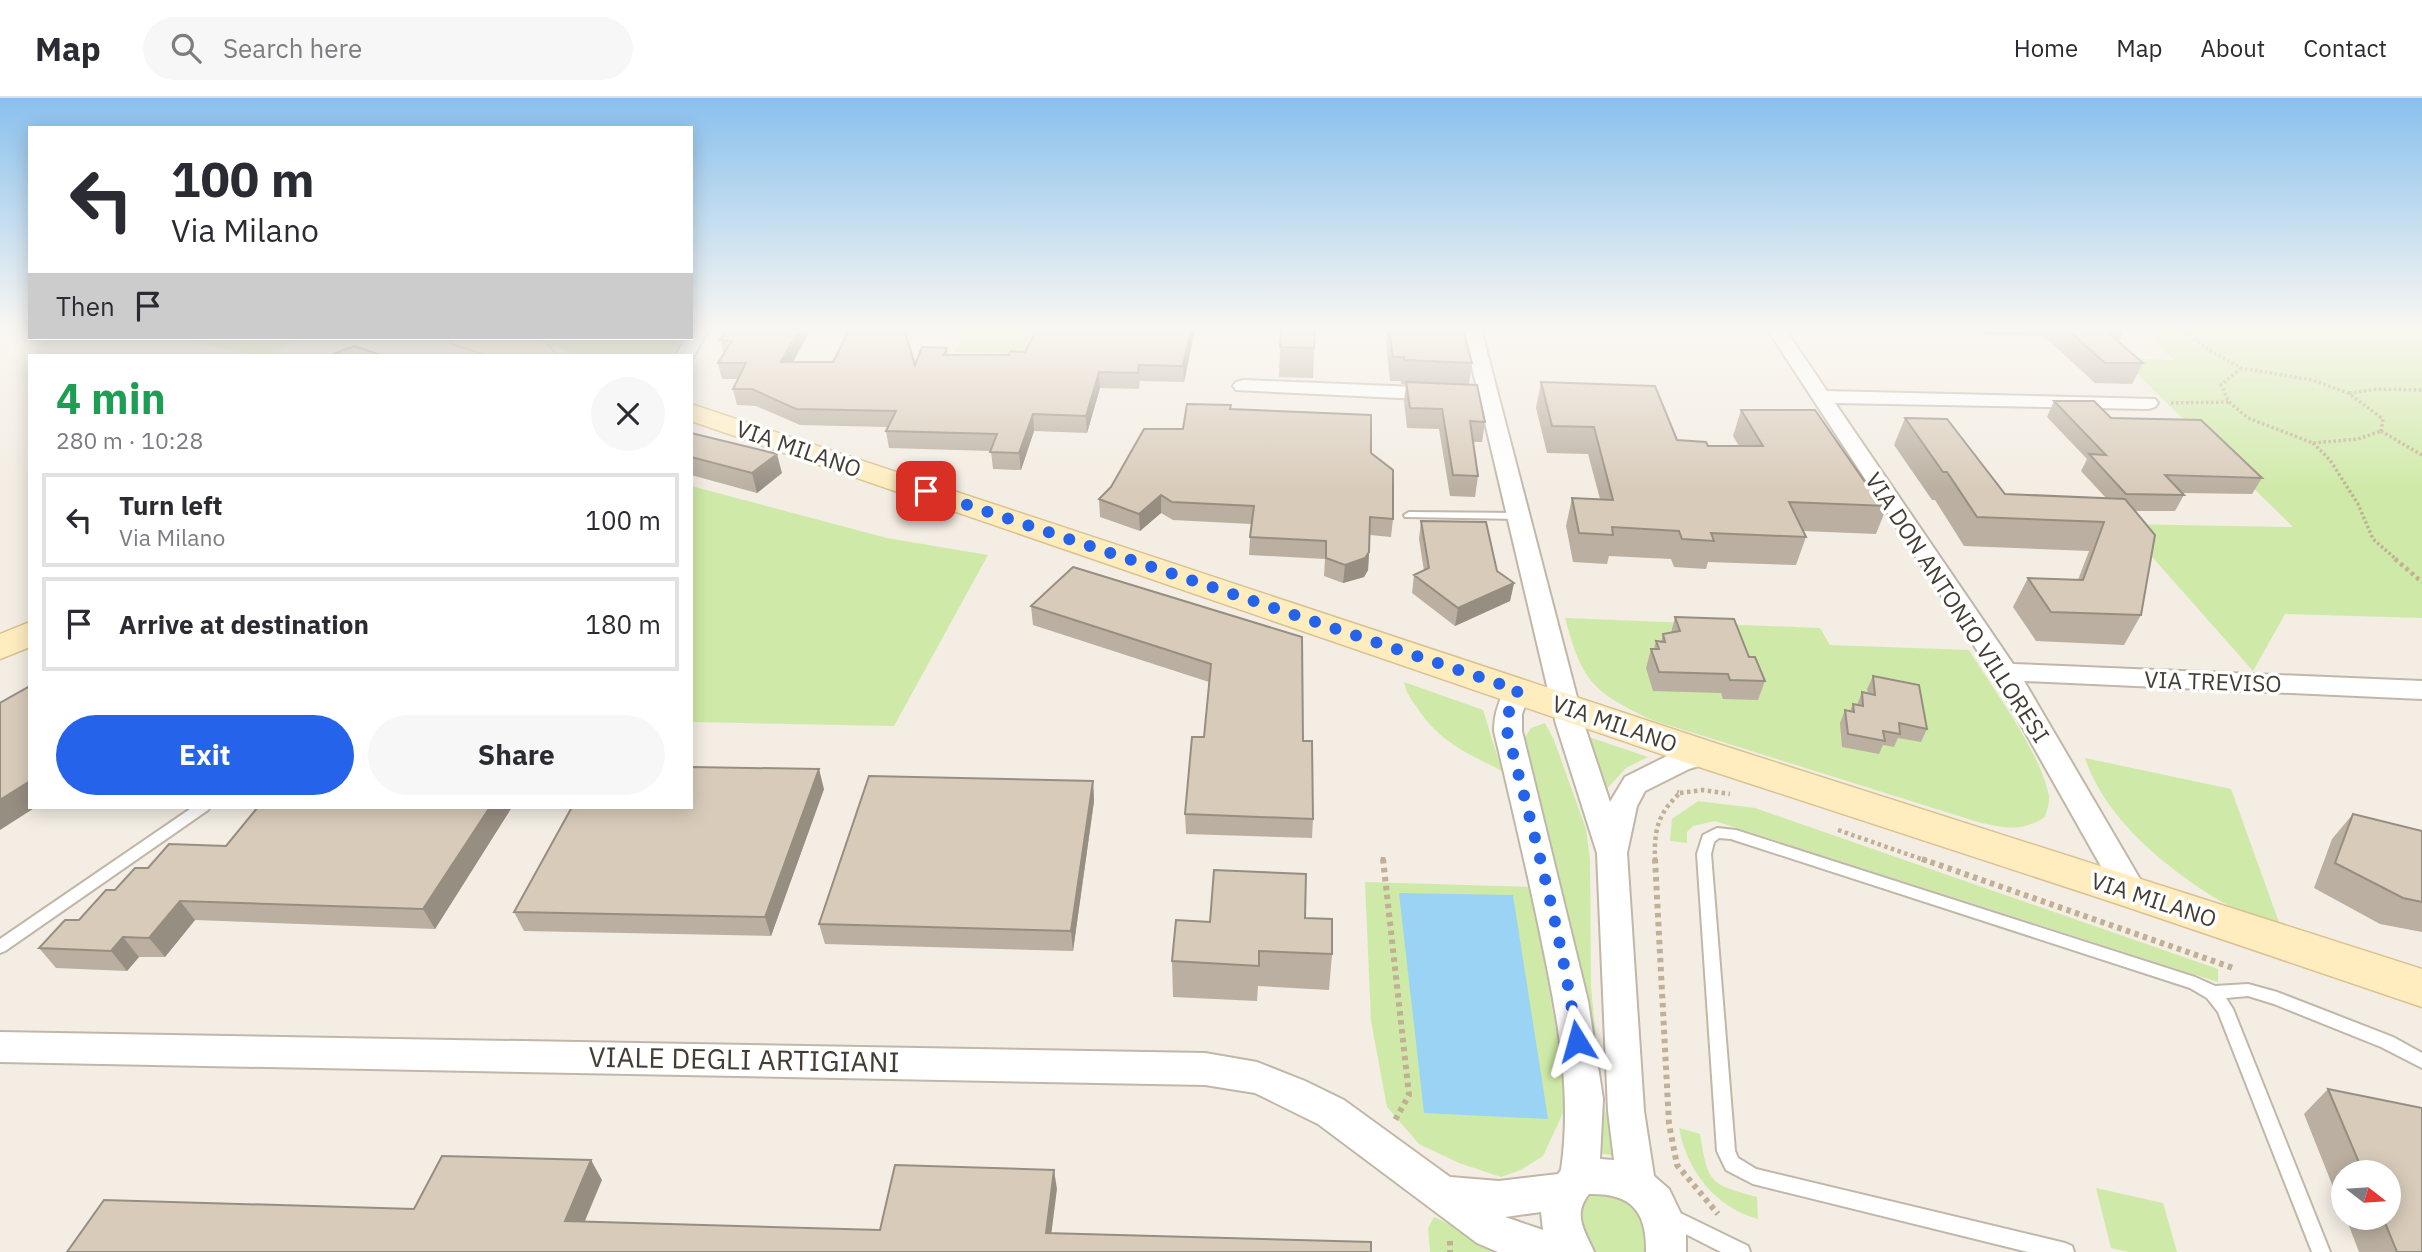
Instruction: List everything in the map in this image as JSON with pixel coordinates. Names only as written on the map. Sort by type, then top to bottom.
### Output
[{"type":"main road","name":"VIA MILANO","points":[[693,413],[1704,754],[2422,988]]},
{"type":"main road","points":[[0,648],[28,634]]},
{"type":"street","points":[[1474,383],[1475,395],[1519,516],[1567,707],[1612,853],[1626,1111],[1636,1184]]},
{"type":"street","name":"VIA DON ANTONIO VILLORESI","points":[[1812,383],[2005,672],[2131,891]]},
{"type":"street","points":[[1243,386],[1475,395]]},
{"type":"street","points":[[1821,397],[2148,403]]},
{"type":"street","name":"VIA TREVISO","points":[[2005,672],[2422,690]]},
{"type":"street","points":[[1518,690],[1508,714],[1507,731],[1540,861],[1571,1001],[1585,1099],[1585,1132],[1573,1184],[1559,1212],[1562,1230],[1573,1250]]},
{"type":"street","points":[[1612,853],[1622,806],[1635,784],[1704,754]]},
{"type":"street","name":"VIALE DEGLI ARTIGIANI","points":[[3,1043],[1205,1069],[1257,1078],[1331,1112],[1491,1230],[1541,1250],[1573,1250]]},
{"type":"street","points":[[1445,1195],[1499,1199],[1612,1175],[1636,1184],[1651,1197],[1663,1213],[1668,1231],[1666,1252]]},
{"type":"lane","points":[[1409,515],[1519,516]]},
{"type":"lane","points":[[0,947],[199,809]]},
{"type":"lane","points":[[2065,1252],[1753,1176],[1732,1164],[1726,1151],[1721,1089],[1704,854],[1707,839],[1717,833],[1731,834],[2195,983],[2213,993],[2225,1009],[2321,1252]]},
{"type":"lane","points":[[2213,993],[2248,990],[2277,999],[2387,1042],[2422,1061]]},
{"type":"lane","points":[[1663,1213],[1735,1249]]},
{"type":"path","points":[[2224,383],[2221,385],[2229,401],[2248,418],[2313,443],[2330,460],[2358,504],[2373,540],[2422,582]]},
{"type":"path","points":[[2320,383],[2348,393],[2382,419],[2381,431]]},
{"type":"path","points":[[2348,393],[2378,388],[2422,390]]},
{"type":"path","points":[[2148,403],[2229,401]]},
{"type":"path","points":[[2313,443],[2358,439],[2381,431]]},
{"type":"path","points":[[2381,431],[2422,456]]},
{"type":"path","points":[[1652,775],[1680,793]]},
{"type":"path","points":[[1735,1249],[1729,1222],[1700,1194],[1677,1165],[1669,1124],[1654,836],[1655,822],[1664,807],[1680,793],[1703,790],[1737,796]]},
{"type":"path","points":[[1835,829],[2228,967]]},
{"type":"path","points":[[1380,1147],[1409,1095],[1383,858]]},
{"type":"green space","points":[[2146,383],[2422,383],[2422,618],[2285,614],[2253,671],[2123,524],[2293,527]]},
{"type":"green space","points":[[693,487],[887,538],[988,555],[894,726],[693,722]]},
{"type":"green space","points":[[1565,618],[1820,628],[1830,645],[1969,650],[2015,721],[2036,760],[2049,796],[2045,817],[2029,825],[2014,828],[1981,823],[1652,720],[1615,701],[1592,682],[1577,657]]},
{"type":"green space","points":[[1404,682],[1483,710],[1502,771],[1454,745],[1434,729],[1410,698]]},
{"type":"green space","points":[[1545,723],[1554,740],[1586,829],[1590,859],[1591,987],[1602,1099],[1617,1156],[1591,1152],[1519,746],[1531,728]]},
{"type":"green space","points":[[1586,736],[1648,757],[1626,768],[1601,795]]},
{"type":"green space","points":[[2085,758],[2231,789],[2280,925],[2220,901],[2159,857],[2122,821],[2107,801]]},
{"type":"green space","points":[[1698,801],[1755,808],[2218,969],[2218,982],[1715,821],[1693,826],[1687,832],[1687,843],[1670,841],[1672,819]]},
{"type":"green space","points":[[1365,882],[1531,887],[1563,1071],[1564,1111],[1543,1156],[1521,1170],[1501,1177],[1459,1163],[1419,1144],[1387,1107],[1371,1021]]},
{"type":"green space","points":[[1679,1128],[1700,1134],[1706,1163],[1714,1179],[1729,1189],[1757,1197],[1758,1219],[1729,1206],[1705,1185],[1689,1159]]},
{"type":"green space","points":[[1607,1188],[1648,1213],[1647,1252],[1595,1252],[1584,1240],[1579,1229],[1581,1200],[1591,1191]]},
{"type":"green space","points":[[2096,1188],[2163,1203],[2177,1252],[2129,1252],[2111,1248]]},
{"type":"green space","points":[[1434,1217],[1508,1252],[1430,1252],[1428,1228]]},
{"type":"water","points":[[1399,893],[1513,895],[1548,1119],[1424,1113]]},
{"type":"building","points":[[736,383],[1096,383],[1086,416],[1033,414],[1019,453],[990,452],[997,434],[886,431],[896,411],[796,409],[752,389],[733,389]]},
{"type":"building","points":[[1406,383],[1477,385],[1485,422],[1470,421],[1478,476],[1453,475],[1442,409],[1410,408]]},
{"type":"building","points":[[1541,383],[1655,386],[1677,440],[1706,442],[1708,446],[1763,446],[1741,410],[1815,410],[1865,482],[1873,482],[1887,506],[1789,502],[1806,537],[1711,533],[1714,541],[1682,539],[1679,531],[1612,527],[1613,535],[1579,533],[1572,498],[1613,500],[1594,427],[1552,426]]},
{"type":"building","points":[[2054,401],[2094,401],[2111,418],[2201,420],[2262,478],[2165,475],[2184,495],[2126,494],[2089,454],[2106,455]]},
{"type":"building","points":[[1187,404],[1231,405],[1230,409],[1371,415],[1371,453],[1393,470],[1393,519],[1370,517],[1369,552],[1365,558],[1345,565],[1326,558],[1326,541],[1250,537],[1254,506],[1172,502],[1161,495],[1139,514],[1099,499],[1111,487],[1144,429],[1183,429]]},
{"type":"building","points":[[1905,418],[1947,419],[2005,494],[2125,499],[2155,535],[2141,615],[2051,612],[2028,578],[2083,580],[2104,522],[1977,517],[1947,472],[1943,472]]},
{"type":"building","points":[[693,433],[777,454],[752,473],[693,458]]},
{"type":"building","points":[[1421,521],[1486,522],[1497,571],[1514,583],[1458,608],[1414,575],[1429,568]]},
{"type":"building","points":[[1073,567],[1302,637],[1303,741],[1312,741],[1313,819],[1185,814],[1192,737],[1204,737],[1211,664],[1031,606]]},
{"type":"building","points":[[1675,617],[1734,619],[1749,657],[1755,657],[1765,681],[1730,680],[1728,674],[1659,672],[1651,649],[1659,649],[1656,641],[1665,642],[1663,634],[1680,631]]},
{"type":"building","points":[[1873,676],[1919,685],[1927,729],[1899,723],[1900,734],[1883,731],[1885,741],[1848,734],[1845,710],[1854,712],[1853,704],[1863,706],[1862,692],[1875,695]]},
{"type":"building","points":[[28,687],[28,782],[0,800],[0,703]]},
{"type":"building","points":[[693,767],[819,769],[765,917],[514,912],[571,809],[693,809]]},
{"type":"building","points":[[869,776],[1093,781],[1071,931],[819,924]]},
{"type":"building","points":[[256,809],[489,809],[423,909],[180,901],[149,938],[123,937],[111,951],[39,948],[65,920],[79,920],[106,890],[115,890],[135,868],[148,868],[169,844],[226,846]]},
{"type":"building","points":[[2353,814],[2422,831],[2422,902],[2403,898],[2335,863]]},
{"type":"building","points":[[1214,870],[1306,874],[1305,918],[1332,919],[1332,954],[1259,951],[1259,966],[1172,961],[1176,920],[1210,922]]},
{"type":"building","points":[[2328,1089],[2422,1108],[2422,1252],[2397,1252],[2388,1230],[2401,1230],[2401,1160],[2358,1160]]},
{"type":"building","points":[[442,1156],[591,1160],[565,1221],[880,1230],[895,1165],[1054,1170],[1046,1233],[1371,1242],[1371,1252],[67,1252],[104,1200],[414,1209]]},
{"type":"route","points":[[926,491],[1518,690],[1508,714],[1507,731],[1546,884],[1577,1041]]}]
